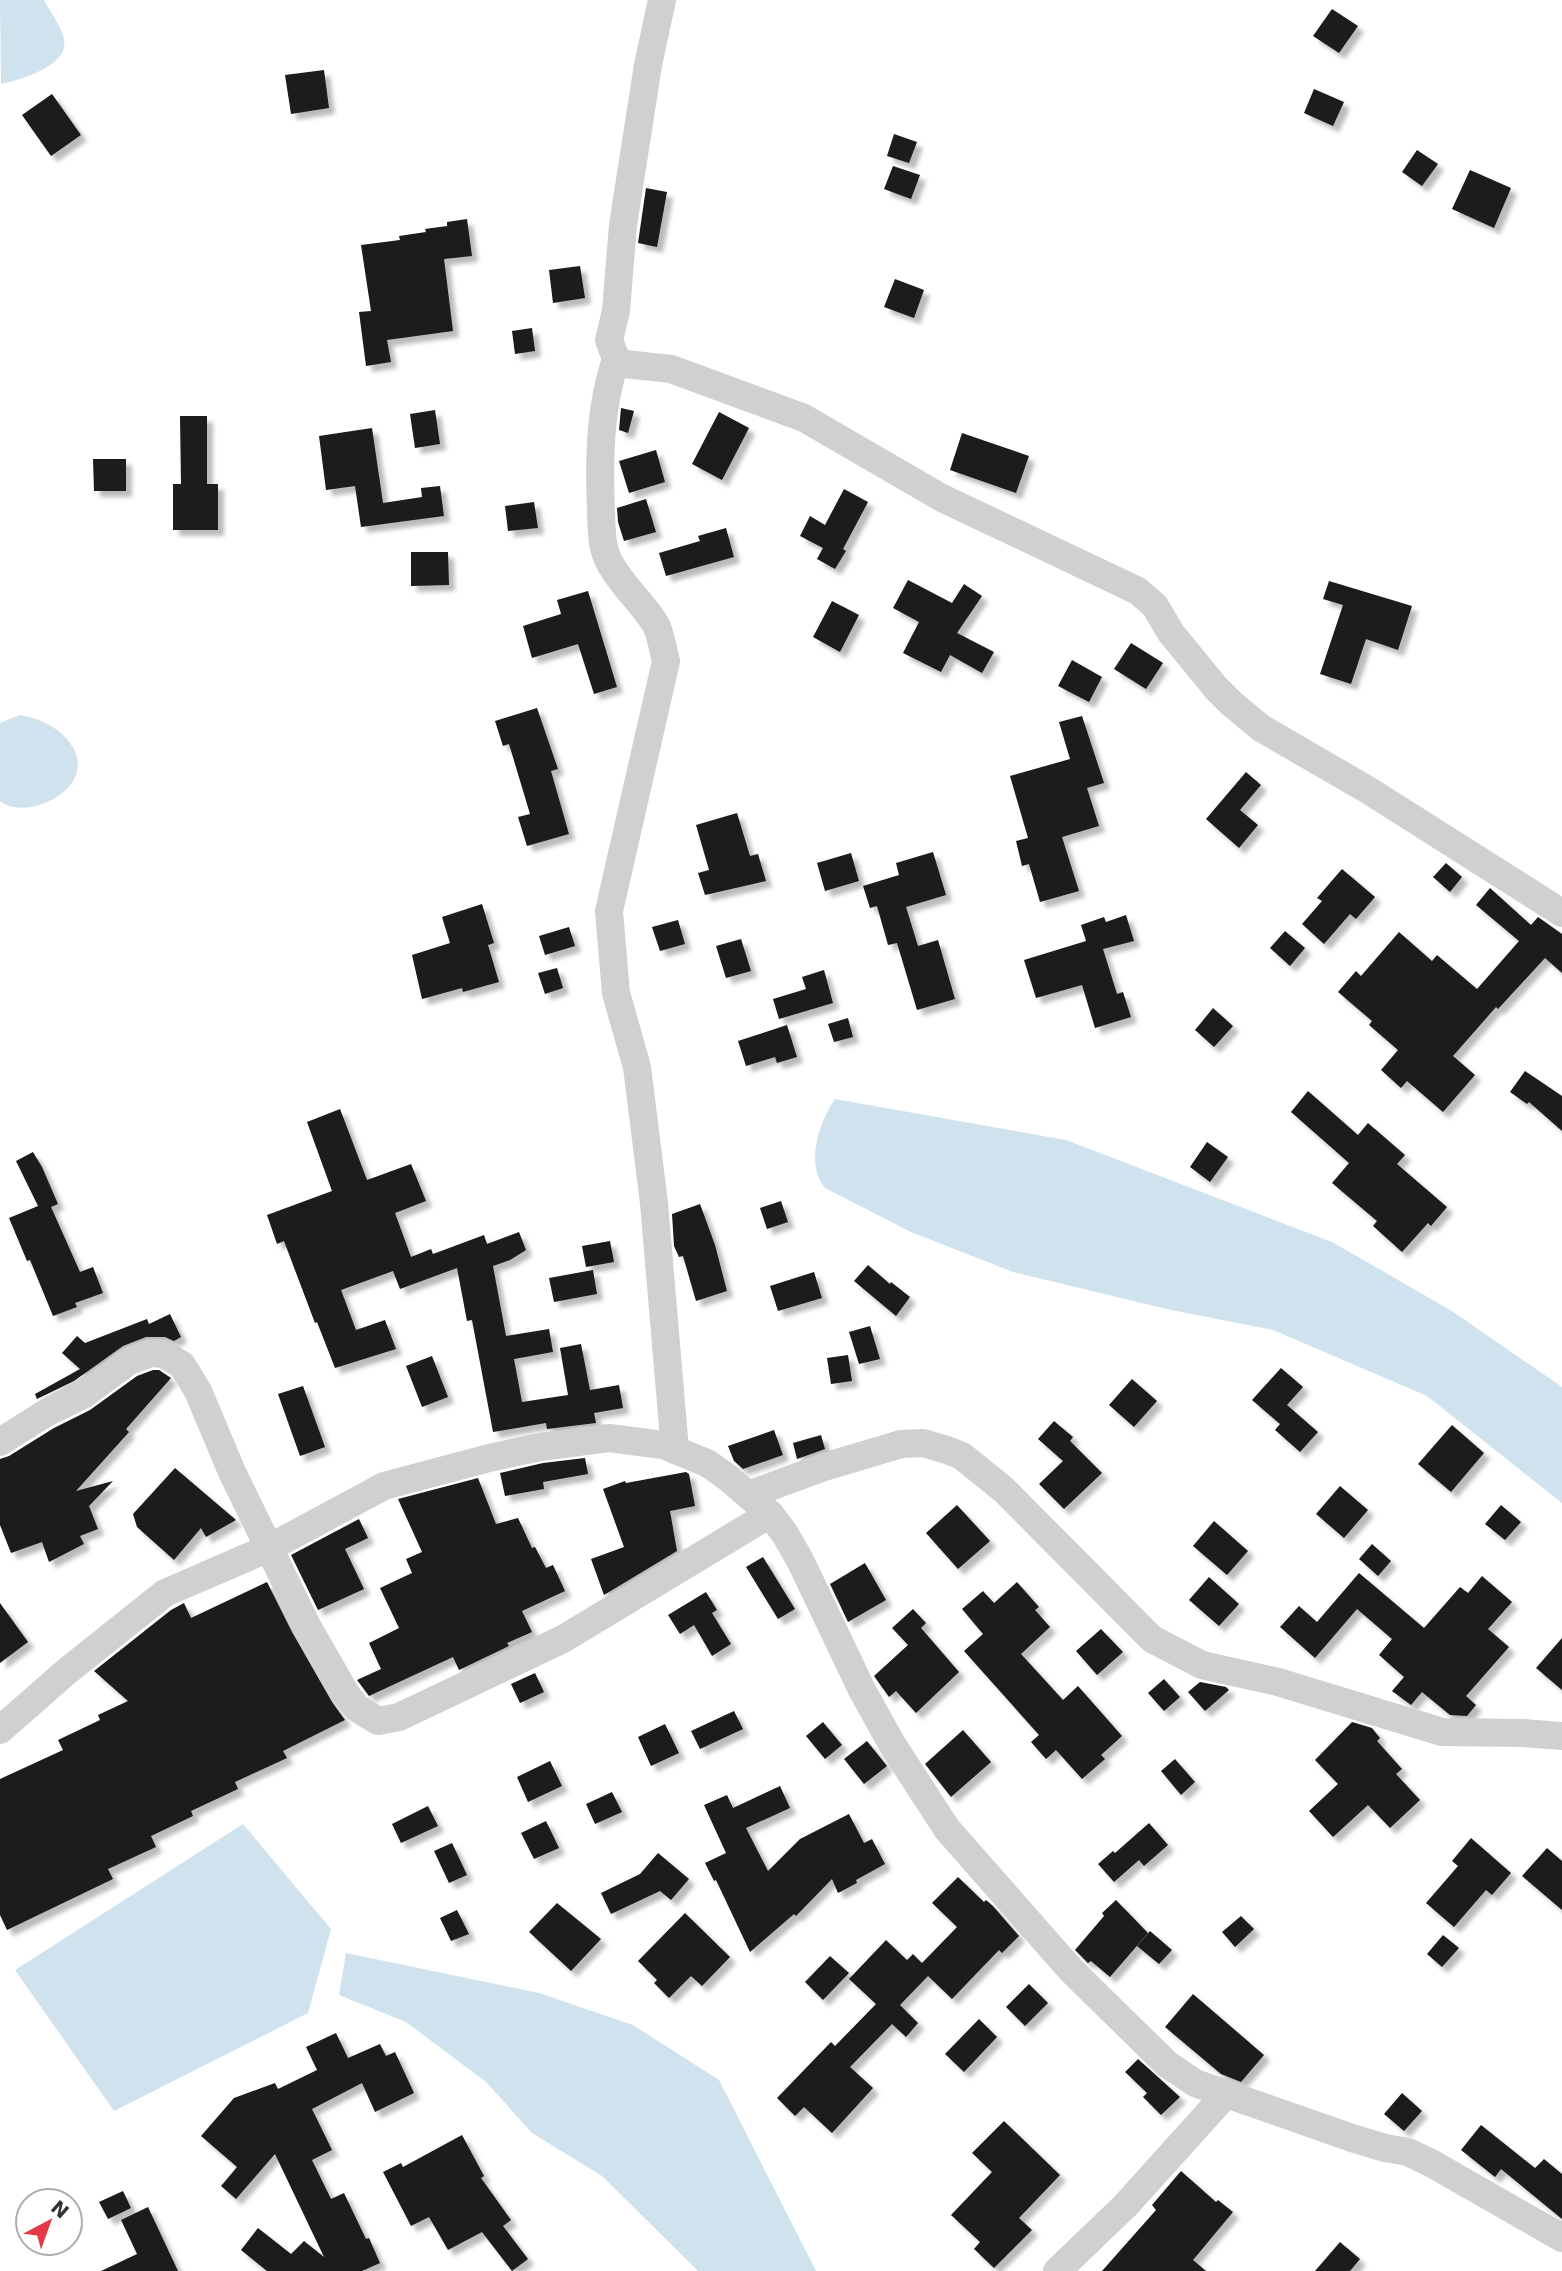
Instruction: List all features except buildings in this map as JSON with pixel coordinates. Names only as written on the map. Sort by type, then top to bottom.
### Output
[{"type":"street","points":[[662,0],[648,65],[623,225],[616,311],[609,340],[616,359],[606,401],[599,453],[603,550],[611,566],[657,628],[666,661],[609,911],[616,993],[637,1067],[654,1203],[675,1450]]},
{"type":"street","points":[[616,359],[625,364],[671,369],[804,418],[942,498],[1139,591],[1155,606],[1171,633],[1216,688],[1261,728],[1368,790],[1562,913]]},
{"type":"street","points":[[0,1443],[46,1413],[83,1395],[129,1362],[151,1353],[164,1354],[182,1365],[198,1391],[232,1472],[306,1623],[346,1694],[357,1708],[377,1721],[400,1717],[564,1639],[770,1514]]},
{"type":"street","points":[[0,1730],[66,1672],[165,1593],[270,1548],[384,1486],[540,1447],[609,1438],[663,1445],[707,1463],[770,1514],[800,1560],[862,1690],[892,1744],[947,1829],[1071,1970],[1167,2064],[1195,2083],[1352,2138],[1408,2152],[1562,2238]]},
{"type":"street","points":[[748,1495],[824,1467],[901,1444],[922,1443],[935,1446],[962,1456],[1004,1490],[1152,1639],[1202,1665],[1278,1682],[1442,1732],[1562,1736]]},
{"type":"street","points":[[1057,2271],[1125,2206],[1226,2094]]},
{"type":"water","points":[[0,0],[44,0],[64,40],[64,49],[51,64],[31,75],[1,84]]},
{"type":"water","points":[[20,715],[43,722],[63,735],[75,752],[78,768],[72,782],[61,794],[46,803],[29,807],[13,807],[0,801],[0,723]]},
{"type":"water","points":[[835,1099],[1066,1140],[1332,1242],[1452,1311],[1562,1387],[1562,1503],[1427,1396],[1273,1330],[1171,1310],[1013,1272],[911,1232],[825,1188],[819,1178],[815,1155],[820,1131]]},
{"type":"water","points":[[243,1824],[331,1929],[308,2013],[114,2111],[15,1970]]},
{"type":"water","points":[[346,1953],[539,1993],[633,2025],[719,2080],[816,2271],[698,2271],[602,2176],[532,2133],[486,2082],[406,2022],[339,1995]]}]
